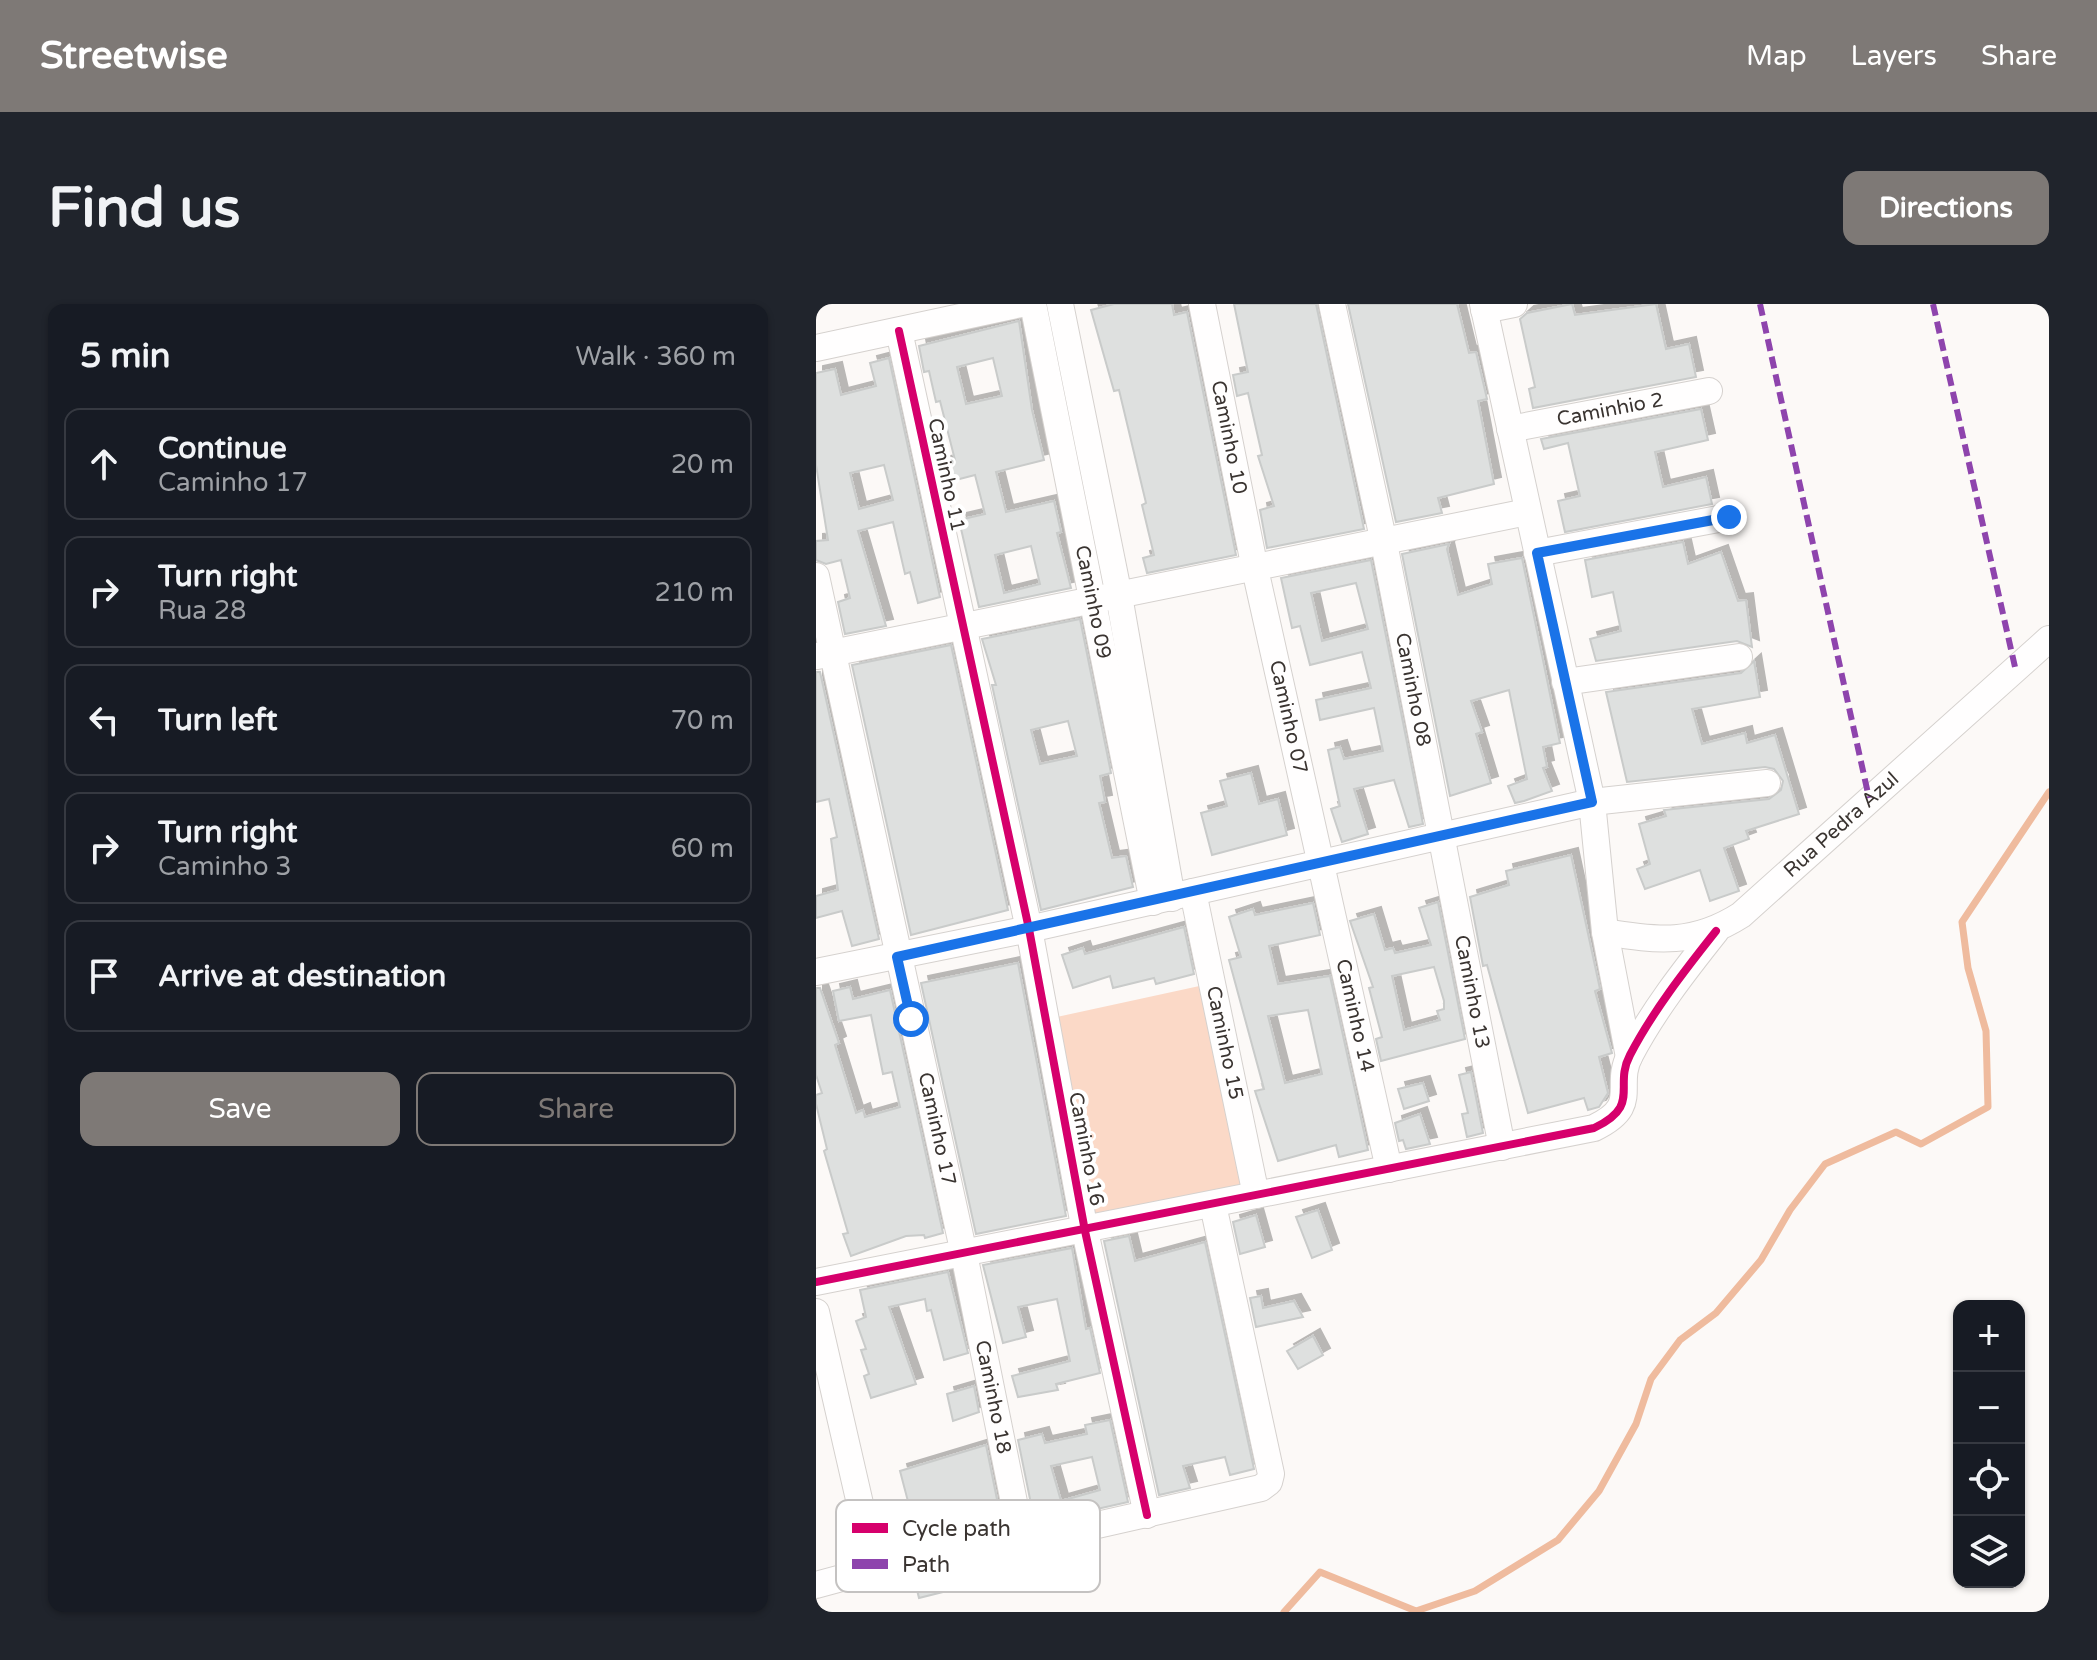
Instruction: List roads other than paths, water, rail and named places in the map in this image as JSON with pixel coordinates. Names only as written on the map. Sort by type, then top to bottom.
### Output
[{"type":"street","points":[[816,348],[1021,304]]},
{"type":"street","name":"Caminho 09","points":[[1033,304],[1107,597],[1173,897]]},
{"type":"street","name":"Caminho 09","points":[[1060,304],[1107,597]]},
{"type":"street","name":"Caminho 10","points":[[1202,304],[1255,569]]},
{"type":"street","points":[[1332,304],[1384,543]]},
{"type":"street","points":[[816,1282],[1594,1128],[1617,1113],[1624,1099],[1629,1057],[1605,932],[1592,802],[1484,307],[1514,304]]},
{"type":"street","name":"Caminho 11","points":[[899,331],[1029,929]]},
{"type":"street","name":"Caminhio 2","points":[[1510,429],[1709,391]]},
{"type":"street","points":[[824,654],[1527,512]]},
{"type":"street","points":[[1537,553],[1729,517]]},
{"type":"street","name":"Caminho 08","points":[[1384,543],[1443,837]]},
{"type":"street","name":"Caminho 07","points":[[1255,569],[1323,864]]},
{"type":"street","name":"Caminho 17","points":[[816,576],[824,654],[964,1254]]},
{"type":"street","name":"Rua Pedra Azul","points":[[1605,932],[1650,940],[1681,939],[1716,931],[1782,881],[1869,798],[2049,639]]},
{"type":"street","points":[[1565,682],[1739,657]]},
{"type":"street","points":[[816,972],[1029,929],[1592,802],[1767,783]]},
{"type":"street","name":"Caminho 13","points":[[1443,837],[1502,1147]]},
{"type":"street","name":"Caminho 14","points":[[1323,864],[1389,1169]]},
{"type":"street","name":"Caminho 15","points":[[1173,897],[1256,1195]]},
{"type":"street","name":"Caminho 16","points":[[1029,929],[1085,1231],[1147,1515]]},
{"type":"street","points":[[1629,1057],[1678,979],[1716,931]]},
{"type":"street","points":[[1100,1525],[1261,1488],[1269,1482],[1271,1474],[1213,1205]]},
{"type":"street","name":"Caminho 18","points":[[964,1254],[1014,1500]]},
{"type":"street","points":[[816,1312],[859,1500]]},
{"type":"street","points":[[816,1585],[836,1580]]},
{"type":"waterway","points":[[1284,1612],[1320,1572],[1416,1611],[1475,1591],[1558,1540],[1599,1491],[1636,1424],[1651,1379],[1680,1340],[1716,1313],[1761,1260],[1790,1210],[1825,1164],[1896,1132],[1921,1144],[1988,1107],[1986,1031],[1968,968],[1962,922],[2049,792]]}]
